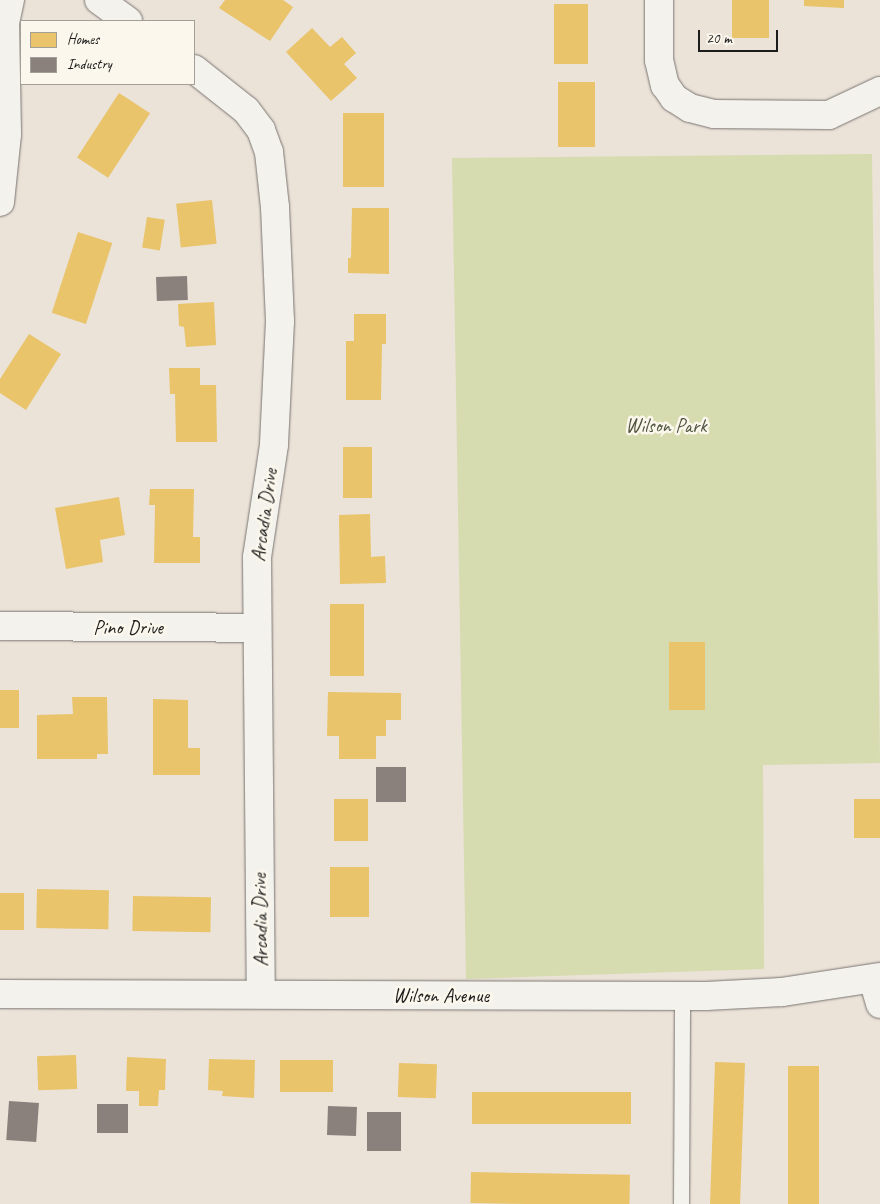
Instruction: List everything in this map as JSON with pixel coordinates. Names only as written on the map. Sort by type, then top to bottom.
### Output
[{"type":"street","points":[[0,202],[7,134],[5,23],[10,0]]},
{"type":"street","points":[[99,0],[127,20]]},
{"type":"street","points":[[659,0],[660,60],[665,85],[674,98],[690,108],[714,114],[829,115],[880,91]]},
{"type":"street","name":"Arcadia Drive","points":[[195,70],[246,110],[261,130],[269,152],[280,320],[274,445],[257,557],[256,628],[261,994]]},
{"type":"street","name":"Pino Drive","points":[[0,626],[256,628]]},
{"type":"street","name":"Wilson Avenue","points":[[0,994],[682,996],[878,986]]},
{"type":"lane","points":[[681,1204],[682,996]]},
{"type":"green space","name":"Wilson Park","points":[[872,154],[880,763],[763,765],[764,969],[466,979],[452,158]]},
{"type":"building: Homes","points":[[225,0],[283,0],[293,7],[270,41],[219,8]]},
{"type":"building: Homes","points":[[732,0],[769,0],[769,38],[732,38]]},
{"type":"building: Homes","points":[[804,0],[844,0],[844,8],[804,6]]},
{"type":"building: Homes","points":[[554,4],[588,4],[588,64],[554,64]]},
{"type":"building: Homes","points":[[312,28],[330,47],[342,37],[356,53],[344,64],[357,78],[331,101],[286,52]]},
{"type":"building: Homes","points":[[558,82],[595,82],[595,147],[558,147]]},
{"type":"building: Homes","points":[[119,93],[150,113],[108,178],[77,158]]},
{"type":"building: Homes","points":[[343,113],[384,113],[384,187],[343,187]]},
{"type":"building: Homes","points":[[212,200],[217,244],[181,248],[176,204]]},
{"type":"building: Homes","points":[[352,208],[389,208],[389,274],[348,273],[348,258],[351,258]]},
{"type":"building: Homes","points":[[147,217],[165,220],[160,250],[142,248]]},
{"type":"building: Homes","points":[[78,232],[112,243],[86,324],[52,313]]},
{"type":"building: Homes","points":[[214,302],[216,345],[186,347],[184,327],[179,326],[178,304]]},
{"type":"building: Homes","points":[[354,314],[386,314],[386,344],[382,344],[381,400],[346,400],[346,341],[354,341]]},
{"type":"building: Homes","points":[[29,334],[61,354],[26,410],[0,393],[0,379]]},
{"type":"building: Homes","points":[[169,368],[200,368],[200,385],[216,385],[217,442],[176,442],[175,394],[170,394]]},
{"type":"building: Homes","points":[[343,447],[372,447],[372,498],[343,498]]},
{"type":"building: Homes","points":[[150,489],[194,489],[193,537],[200,537],[200,563],[154,563],[155,505],[149,505]]},
{"type":"building: Homes","points":[[119,497],[125,535],[100,540],[103,562],[66,569],[55,508]]},
{"type":"building: Homes","points":[[370,514],[371,557],[385,556],[386,583],[340,584],[339,515]]},
{"type":"building: Homes","points":[[330,604],[364,604],[364,676],[330,676]]},
{"type":"building: Homes","points":[[669,642],[705,642],[705,710],[669,710]]},
{"type":"building: Homes","points":[[0,690],[19,690],[19,728],[0,728]]},
{"type":"building: Homes","points":[[328,692],[401,693],[401,720],[386,720],[386,736],[376,736],[376,759],[339,759],[339,736],[327,736]]},
{"type":"building: Homes","points":[[72,697],[107,697],[108,754],[97,754],[97,759],[37,759],[37,715],[73,714]]},
{"type":"building: Homes","points":[[153,699],[188,700],[188,748],[200,748],[200,775],[153,775]]},
{"type":"building: Homes","points":[[334,799],[368,799],[368,841],[334,841]]},
{"type":"building: Homes","points":[[854,799],[880,799],[880,838],[854,838]]},
{"type":"building: Homes","points":[[330,867],[369,867],[369,917],[330,917]]},
{"type":"building: Homes","points":[[37,889],[109,890],[108,929],[36,928]]},
{"type":"building: Homes","points":[[0,893],[24,893],[24,930],[0,930]]},
{"type":"building: Homes","points":[[133,896],[211,897],[210,932],[132,931]]},
{"type":"building: Homes","points":[[76,1055],[77,1089],[38,1090],[37,1056]]},
{"type":"building: Homes","points":[[127,1057],[166,1059],[165,1090],[159,1090],[158,1106],[139,1106],[139,1091],[126,1091]]},
{"type":"building: Homes","points":[[209,1059],[255,1060],[254,1098],[222,1096],[223,1091],[208,1090]]},
{"type":"building: Homes","points":[[280,1060],[333,1060],[333,1092],[280,1092]]},
{"type":"building: Homes","points":[[715,1062],[745,1063],[740,1204],[710,1204]]},
{"type":"building: Homes","points":[[399,1063],[437,1064],[436,1098],[398,1097]]},
{"type":"building: Homes","points":[[788,1066],[819,1066],[819,1204],[788,1204]]},
{"type":"building: Homes","points":[[472,1092],[631,1092],[631,1124],[472,1124]]},
{"type":"building: Homes","points":[[471,1172],[630,1175],[629,1204],[470,1203]]},
{"type":"building: Industry","points":[[187,276],[188,300],[157,301],[156,277]]},
{"type":"building: Industry","points":[[376,767],[406,767],[406,802],[376,802]]},
{"type":"building: Industry","points":[[9,1101],[39,1103],[36,1142],[6,1140]]},
{"type":"building: Industry","points":[[97,1104],[128,1104],[128,1133],[97,1133]]},
{"type":"building: Industry","points":[[328,1106],[357,1107],[356,1136],[327,1135]]},
{"type":"building: Industry","points":[[367,1112],[401,1112],[401,1151],[367,1151]]}]
